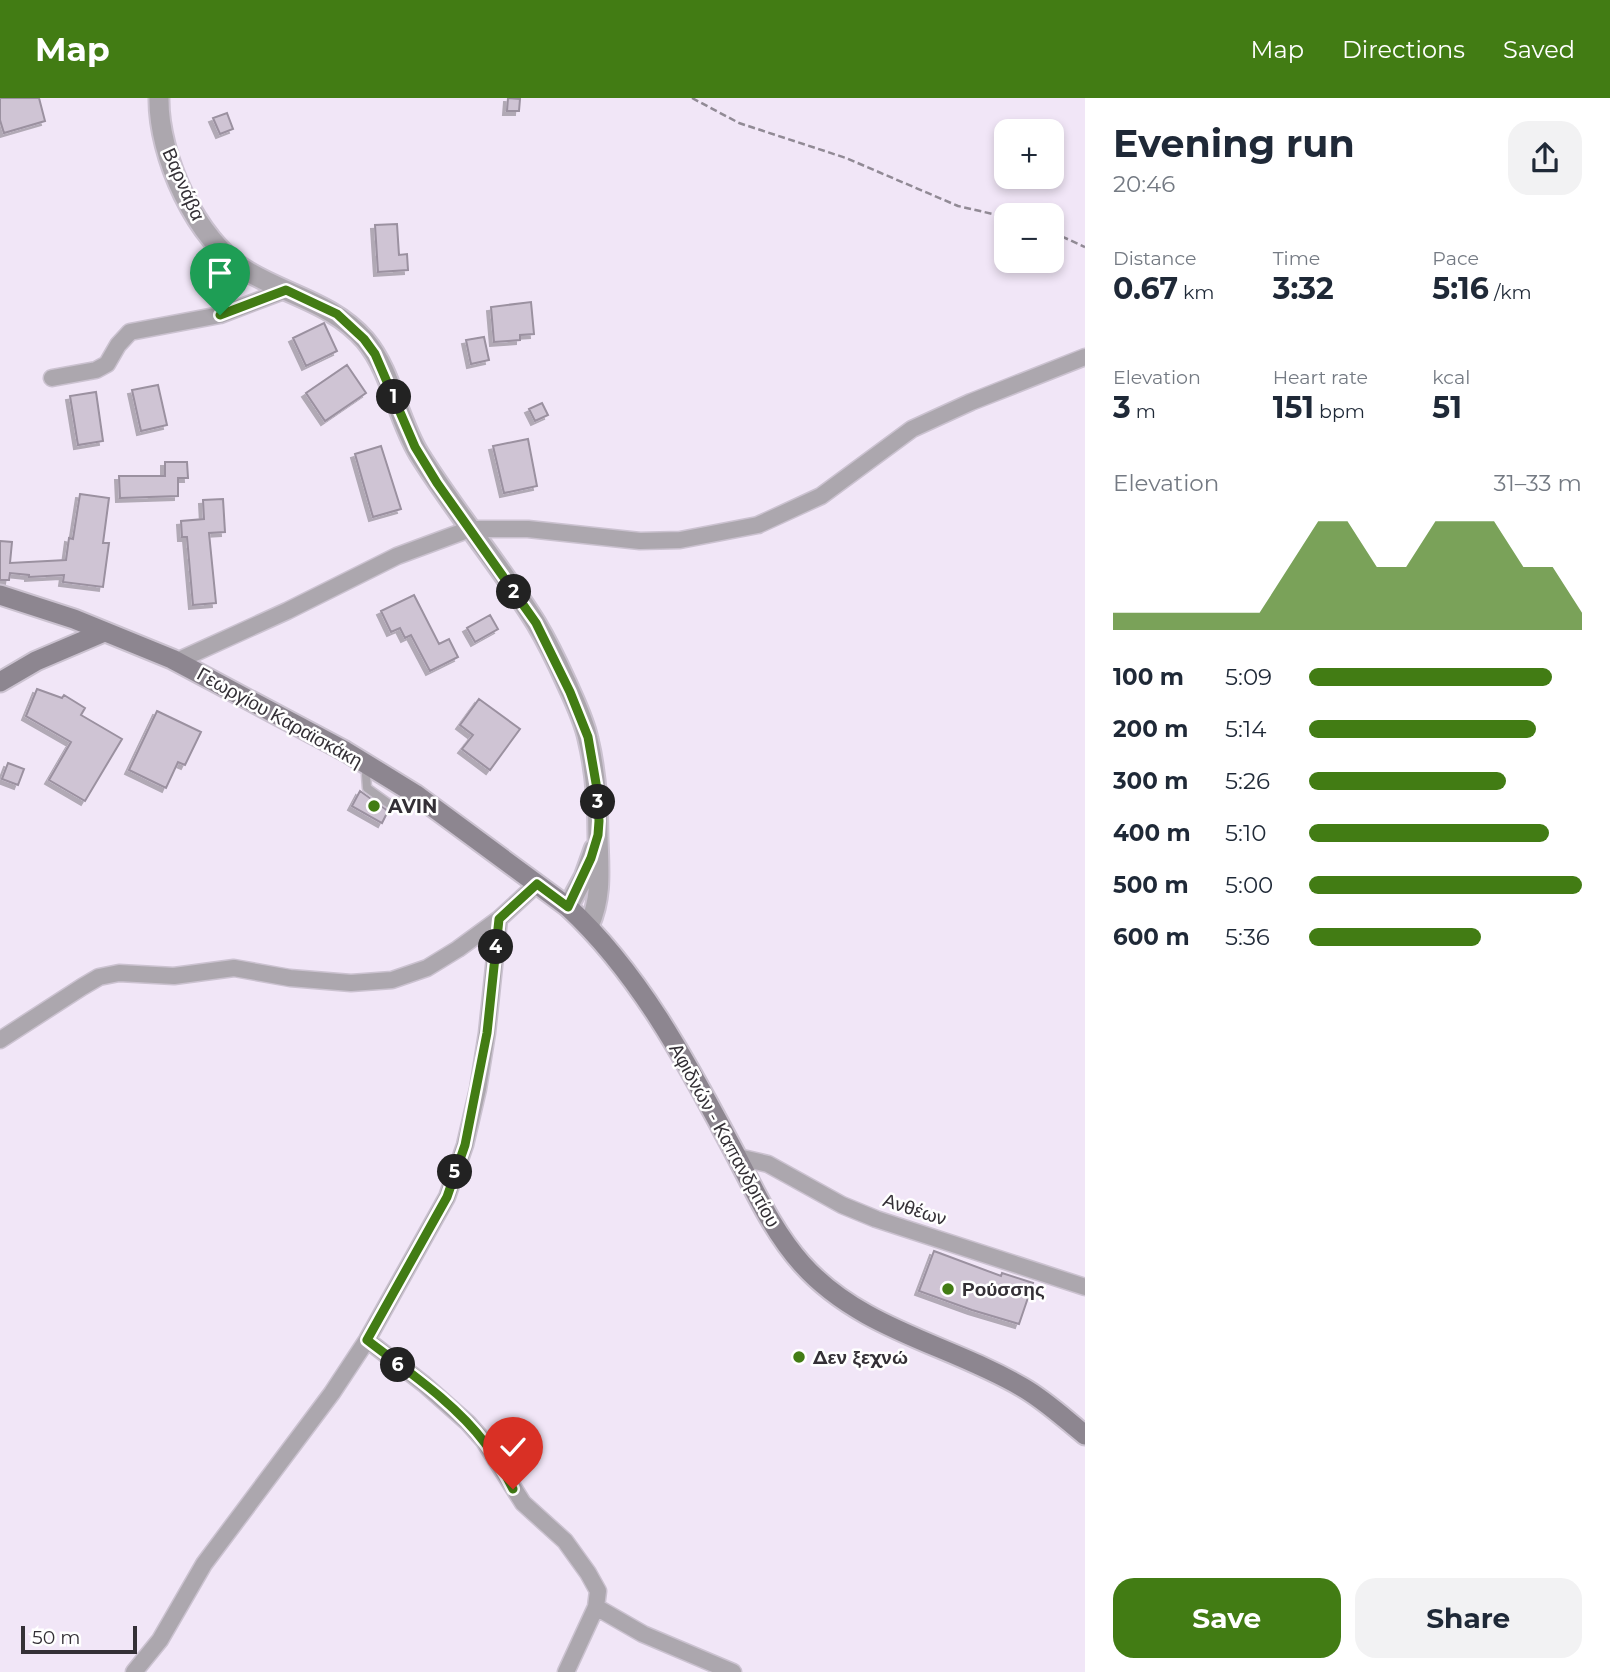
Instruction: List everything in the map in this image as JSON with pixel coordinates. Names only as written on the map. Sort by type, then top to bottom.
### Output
[{"type":"main road","name":"Γεωργίου Καραϊσκάκη","points":[[0,595],[74,619],[177,662],[345,751],[415,794],[537,884]]},
{"type":"main road","points":[[0,682],[36,661],[104,632]]},
{"type":"main road","name":"Αφιδνών - Καπανδριτίου","points":[[537,884],[589,926],[666,1028],[738,1157],[769,1219],[802,1263],[830,1291],[859,1312],[1022,1387],[1048,1404],[1085,1435]]},
{"type":"street","name":"Βαρνάβα","points":[[159,98],[160,124],[169,159],[197,219],[211,239],[245,270],[337,314],[364,339],[383,368],[415,447],[437,483],[536,623],[552,651],[588,737],[597,789],[598,898],[589,926]]},
{"type":"street","points":[[52,378],[96,370],[107,364],[118,345],[130,332],[220,315],[286,290]]},
{"type":"street","points":[[177,662],[397,556],[470,529],[528,530],[640,541],[680,540],[758,525],[821,496],[912,429],[971,402],[1085,358]]},
{"type":"street","name":"Βαρνάβα","points":[[568,907],[584,877],[598,835]]},
{"type":"street","points":[[0,1040],[99,977],[119,973],[174,976],[234,968],[290,978],[351,983],[392,980],[427,968],[458,949],[499,919],[537,884]]},
{"type":"street","points":[[134,1672],[160,1640],[204,1564],[332,1393],[367,1340],[447,1197],[465,1145],[487,1033],[499,919]]},
{"type":"street","name":"Ανθέων","points":[[738,1157],[768,1164],[842,1205],[876,1219],[1085,1287]]},
{"type":"street","points":[[367,1340],[424,1384],[468,1423],[484,1441],[523,1503],[565,1541],[588,1573],[597,1591],[596,1607],[566,1672]]},
{"type":"street","points":[[596,1607],[643,1634],[733,1672]]},
{"type":"lane","points":[[366,775],[367,788],[392,806],[403,800]]},
{"type":"path","points":[[692,98],[739,122],[846,158],[958,206],[994,214]]},
{"type":"path","points":[[1064,237],[1085,247]]},
{"type":"building","points":[[0,98],[39,98],[45,121],[4,133],[0,120]]},
{"type":"building","points":[[508,98],[520,99],[519,111],[507,111]]},
{"type":"building","points":[[227,113],[233,129],[220,134],[213,118]]},
{"type":"building","points":[[397,224],[399,255],[407,254],[408,270],[378,272],[375,225]]},
{"type":"building","points":[[531,302],[534,334],[520,335],[520,340],[494,342],[491,307]]},
{"type":"building","points":[[324,323],[337,351],[306,366],[293,338]]},
{"type":"building","points":[[484,337],[489,360],[471,364],[466,340]]},
{"type":"building","points":[[347,365],[366,393],[325,421],[306,393]]},
{"type":"building","points":[[158,385],[167,425],[141,431],[132,390]]},
{"type":"building","points":[[96,392],[103,441],[78,445],[70,396]]},
{"type":"building","points":[[542,403],[548,415],[535,421],[529,409]]},
{"type":"building","points":[[528,439],[537,486],[504,493],[493,446]]},
{"type":"building","points":[[381,446],[401,509],[373,517],[355,454]]},
{"type":"building","points":[[165,462],[187,462],[188,478],[178,478],[178,496],[120,498],[119,476],[165,476]]},
{"type":"building","points":[[80,494],[109,498],[103,543],[109,543],[103,587],[63,582],[64,575],[29,577],[10,573],[9,580],[0,580],[0,541],[12,542],[10,563],[66,560],[69,538],[73,539]]},
{"type":"building","points":[[223,499],[225,532],[209,533],[216,603],[193,605],[187,537],[182,537],[181,521],[204,519],[203,500]]},
{"type":"building","points":[[414,595],[439,644],[449,639],[458,657],[430,671],[411,635],[405,638],[400,628],[391,632],[381,611]]},
{"type":"building","points":[[490,615],[498,629],[475,642],[467,628]]},
{"type":"building","points":[[37,689],[62,698],[64,695],[85,708],[81,715],[122,739],[85,801],[49,780],[71,742],[26,716]]},
{"type":"building","points":[[479,699],[520,729],[490,770],[462,749],[473,735],[460,725]]},
{"type":"building","points":[[157,711],[201,732],[185,765],[178,762],[166,788],[129,770]]},
{"type":"building","points":[[8,763],[24,769],[18,785],[2,779]]},
{"type":"building","points":[[360,791],[388,811],[382,823],[352,806]]},
{"type":"building","points":[[934,1251],[1001,1276],[1002,1273],[1033,1283],[1019,1324],[919,1291]]},
{"type":"place","name":"AVIN","points":[[374,806]]},
{"type":"place","name":"Ρούσσης","points":[[948,1289]]},
{"type":"place","name":"Δεν ξεχνώ","points":[[799,1357]]},
{"type":"route","points":[[220,315],[286,290],[337,314],[364,339],[383,368],[415,447],[437,483],[536,623],[552,651],[588,737],[599,807],[598,835],[591,858],[568,907],[537,884],[499,919],[487,1033],[465,1145],[447,1197],[367,1340],[424,1384],[468,1423],[498,1461],[513,1489]]}]
